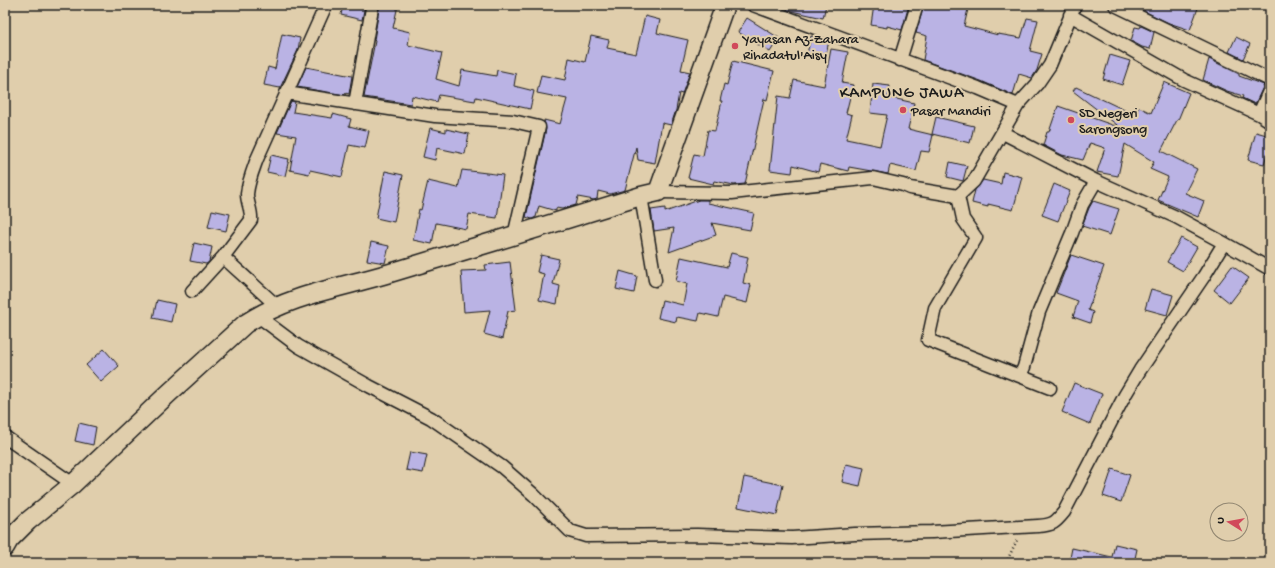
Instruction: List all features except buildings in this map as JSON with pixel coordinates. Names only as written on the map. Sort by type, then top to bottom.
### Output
[{"type":"street","points":[[192,291],[223,257],[251,220],[252,214],[247,195],[257,159],[326,5]]},
{"type":"street","points":[[655,280],[649,194],[725,5]]},
{"type":"street","points":[[752,5],[978,88],[1018,105]]},
{"type":"street","points":[[900,60],[917,5]]},
{"type":"street","points":[[1116,5],[1270,80]]},
{"type":"street","points":[[355,104],[372,8]]},
{"type":"street","points":[[958,196],[974,181],[1018,105],[1037,84],[1050,65],[1073,10],[1184,80],[1259,114],[1270,121]]},
{"type":"street","points":[[1259,114],[1270,89]]},
{"type":"street","points":[[286,92],[435,116],[506,120],[539,127],[514,236]]},
{"type":"street","points":[[1003,132],[1096,181],[1176,217],[1270,269]]},
{"type":"street","points":[[5,547],[9,540],[28,521],[73,484],[245,324],[277,306],[305,296],[356,283],[649,194],[732,193],[873,178],[910,188],[958,196]]},
{"type":"street","points":[[1020,376],[1024,367],[1039,312],[1082,205],[1096,181]]},
{"type":"street","points":[[958,196],[964,219],[976,238],[935,308],[928,340],[1050,388]]},
{"type":"street","points":[[258,316],[298,346],[430,418],[502,467],[534,495],[570,531],[586,536],[697,535],[792,538],[1051,525],[1056,522],[1064,512],[1125,394],[1204,276],[1224,243]]},
{"type":"street","points":[[223,257],[277,306]]},
{"type":"street","points":[[5,437],[73,484]]},
{"type":"path","points":[[1006,563],[1023,527]]},
{"type":"place","name":"Yayasan Az-Zahara Rihadatul'Aisy","points":[[735,46]]},
{"type":"place","name":"Pasar Mandiri","points":[[903,110]]},
{"type":"place","name":"SD Negeri Sarongsong","points":[[1071,120]]},
{"type":"district","name":"KAMPUNG JAWA","points":[[902,91]]}]
